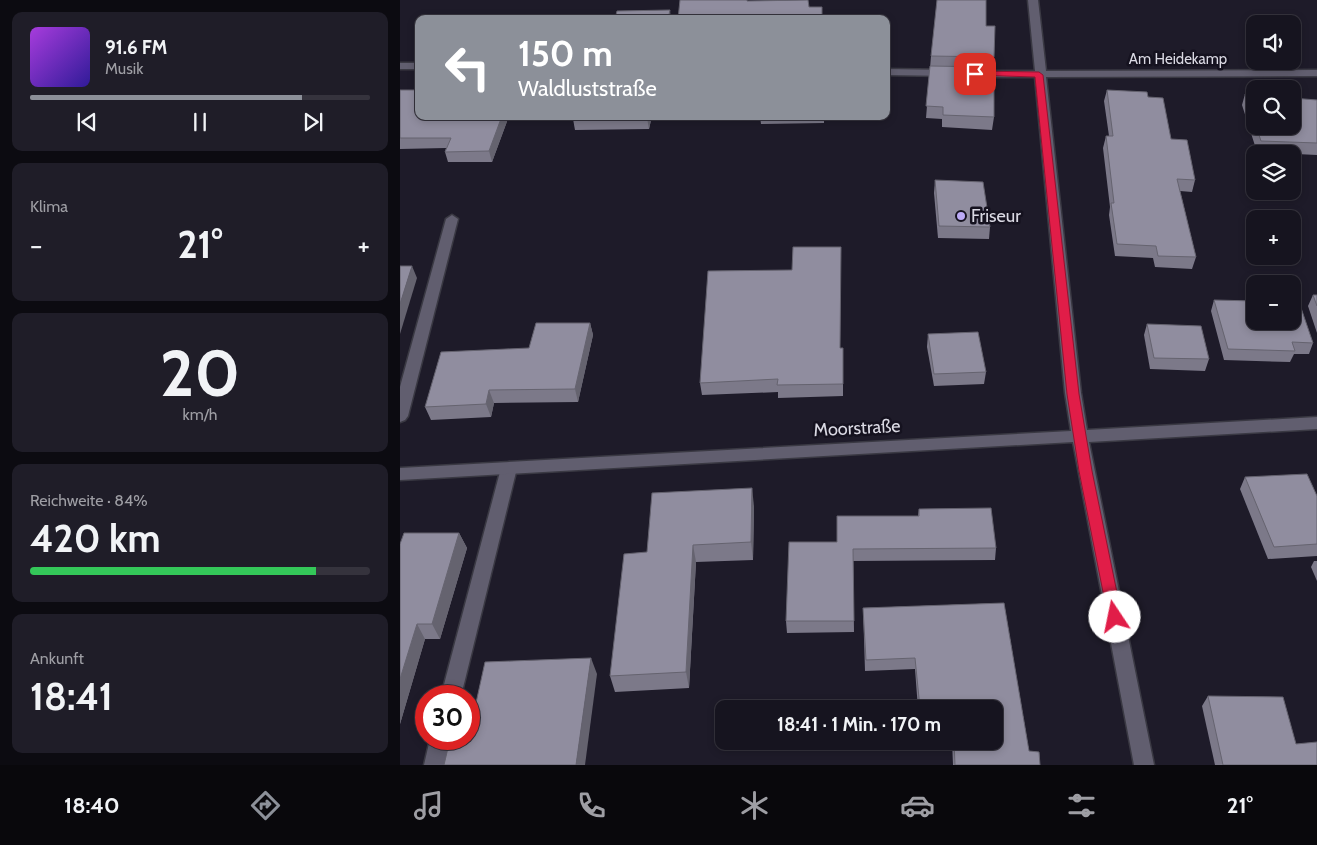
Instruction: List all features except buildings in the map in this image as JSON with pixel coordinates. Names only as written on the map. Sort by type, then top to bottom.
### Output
[{"type":"street","points":[[1033,0],[1039,75],[1073,394],[1144,765]]},
{"type":"street","points":[[400,66],[415,66]]},
{"type":"street","name":"Am Heidekamp","points":[[890,72],[1039,75],[1317,73]]},
{"type":"street","points":[[400,416],[452,219]]},
{"type":"street","name":"Moorstraße","points":[[400,474],[1317,423]]},
{"type":"street","points":[[454,685],[509,468]]},
{"type":"street","points":[[434,765],[437,750]]},
{"type":"place","name":"Friseur","points":[[961,216]]},
{"type":"route","points":[[975,74],[1039,75],[1073,394],[1115,617]]}]
